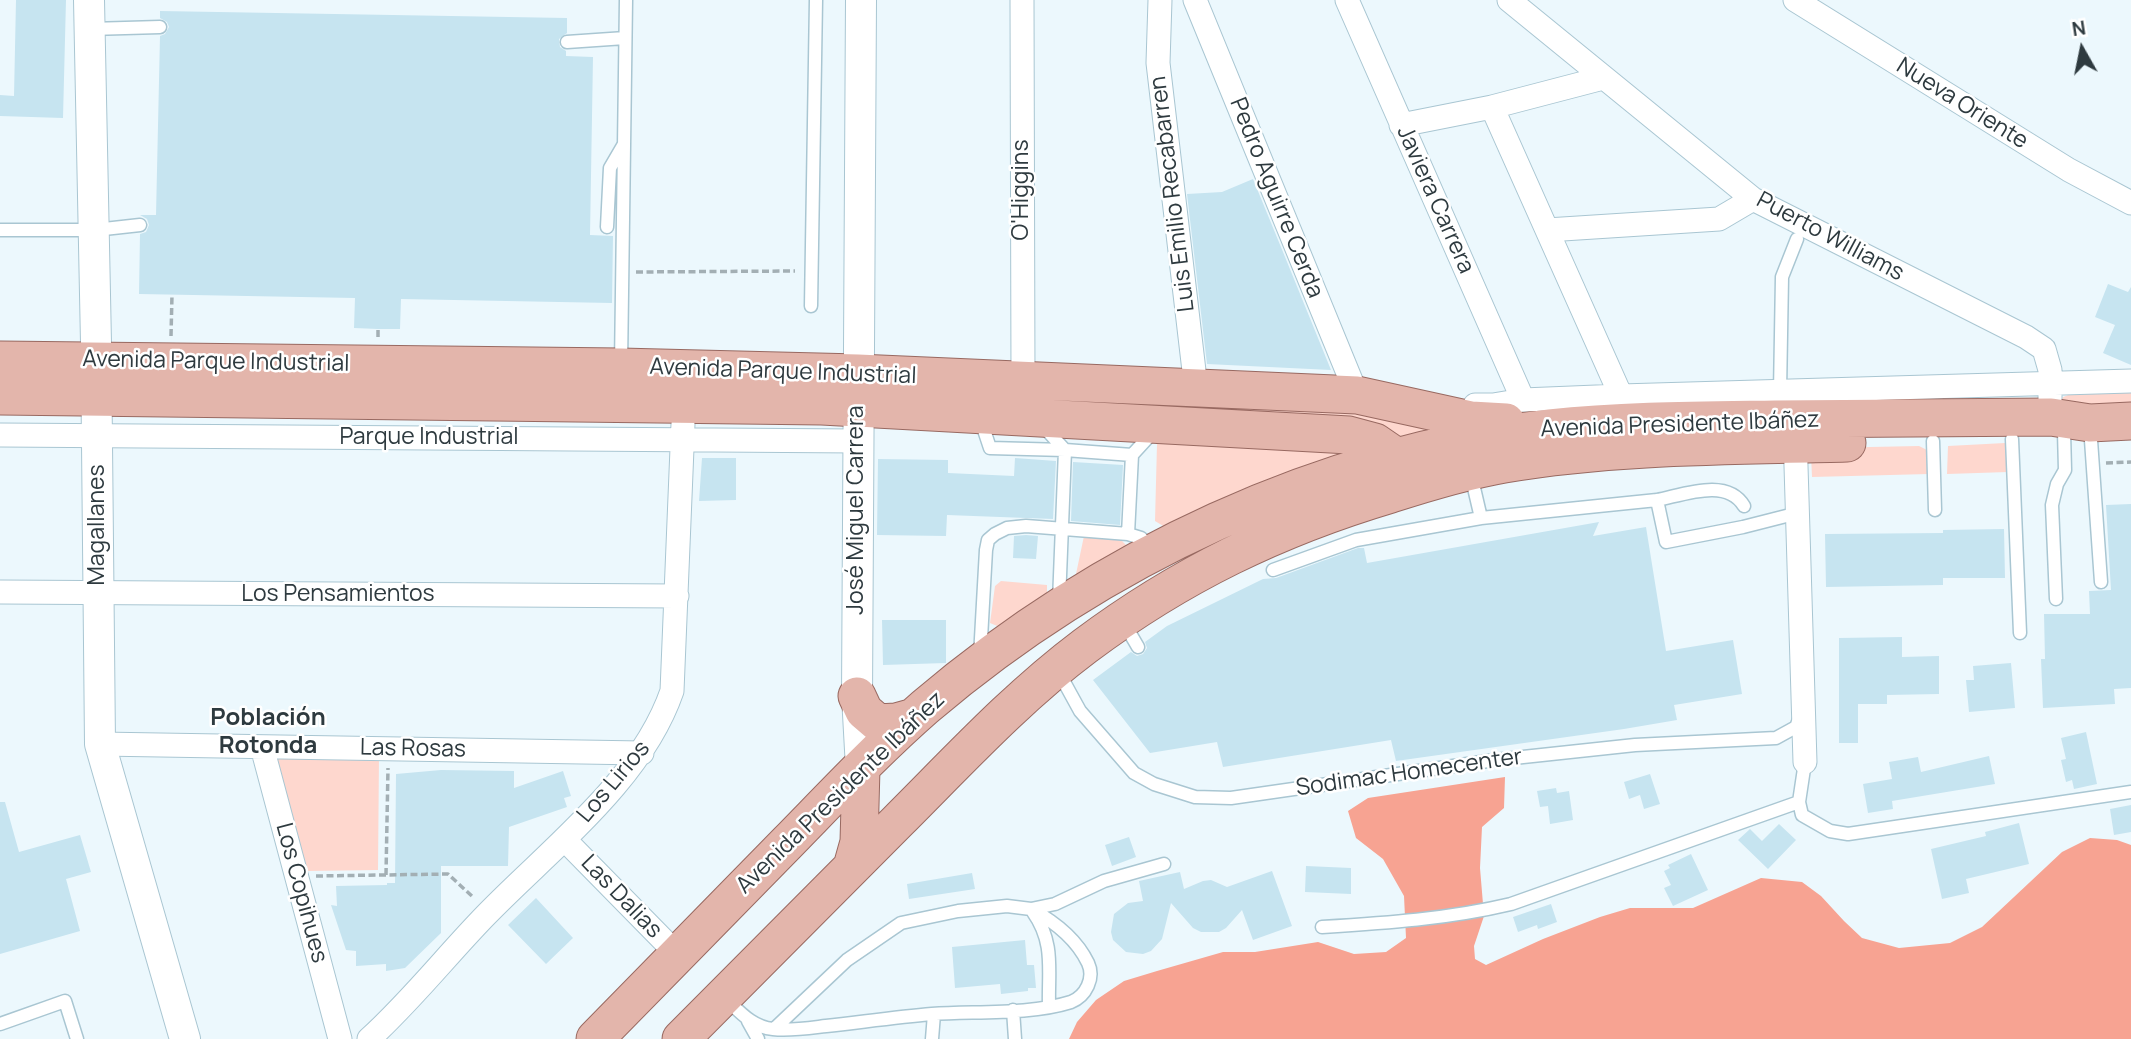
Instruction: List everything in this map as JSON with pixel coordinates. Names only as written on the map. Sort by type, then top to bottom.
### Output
[{"type":"main road","name":"Avenida Parque Industrial","points":[[0,360],[97,360],[609,380],[858,407],[1359,436],[1375,442],[1423,473],[1457,475]]},
{"type":"main road","name":"Avenida Parque Industrial","points":[[0,396],[858,407],[1023,380],[1357,396],[1471,420],[1563,427]]},
{"type":"main road","points":[[1176,425],[1200,421],[1205,408],[1203,397],[1196,388]]},
{"type":"main road","name":"Avenida Presidente Ibáñez","points":[[681,1039],[736,1008],[852,867],[1002,717],[1056,668],[1130,633],[1204,569],[1269,537],[1356,504],[1457,475],[1574,455],[1682,448],[1790,418],[1934,441],[2052,437],[2064,414]]},
{"type":"main road","name":"Avenida Presidente Ibáñez","points":[[595,1039],[914,717],[979,663],[1059,608],[1142,543],[1219,520],[1293,490],[1399,458],[1481,439],[1563,427],[1708,419],[2064,414],[2131,421]]},
{"type":"main road","points":[[857,696],[863,710],[878,723],[896,723],[914,717]]},
{"type":"main road","points":[[852,867],[859,842],[861,768]]},
{"type":"street","name":"José Miguel Carrera","points":[[861,0],[857,696],[861,768]]},
{"type":"street","name":"O'Higgins","points":[[1022,0],[1023,380]]},
{"type":"street","name":"Luis Emilio Recabarren","points":[[1160,0],[1158,63],[1196,388]]},
{"type":"street","name":"Pedro Aguirre Cerda","points":[[1195,0],[1357,396]]},
{"type":"street","name":"Javiera Carrera","points":[[1347,0],[1523,400]]},
{"type":"street","name":"Puerto Williams","points":[[1509,0],[1754,199],[2026,337],[2044,349],[2064,414]]},
{"type":"street","name":"Nueva Oriente","points":[[1795,0],[2069,170],[2131,203]]},
{"type":"street","name":"Magallanes","points":[[89,15],[97,360],[100,744],[185,1039]]},
{"type":"street","points":[[1401,125],[1492,107],[1603,78]]},
{"type":"street","points":[[1492,107],[1621,396]]},
{"type":"street","points":[[1547,230],[1719,219],[1754,199]]},
{"type":"street","name":"Avenida Presidente Ibáñez","points":[[2064,414],[2131,381]]},
{"type":"street","name":"Avenida Presidente Ibáñez","points":[[1357,396],[1466,405],[1621,396],[1790,418]]},
{"type":"street","name":"Los Lirios","points":[[374,1037],[488,913],[565,839],[642,753],[658,727],[672,691],[684,404]]},
{"type":"street","name":"Parque Industrial","points":[[0,435],[683,440],[858,407]]},
{"type":"street","points":[[1790,418],[1798,513],[1805,762]]},
{"type":"street","name":"Los Pensamientos","points":[[0,592],[677,596]]},
{"type":"street","name":"Las Rosas","points":[[100,744],[642,753]]},
{"type":"street","name":"Los Copihues","points":[[262,747],[340,1039]]},
{"type":"street","name":"Las Dalias","points":[[565,839],[678,954]]},
{"type":"lane","points":[[565,403],[609,380],[623,272],[626,0]]},
{"type":"lane","points":[[811,306],[816,0]]},
{"type":"lane","points":[[89,15],[160,27]]},
{"type":"lane","points":[[566,42],[625,38]]},
{"type":"lane","points":[[607,227],[610,168],[624,144]]},
{"type":"lane","points":[[0,230],[95,230],[140,225]]},
{"type":"lane","points":[[1790,418],[1782,278],[1797,239]]},
{"type":"lane","points":[[2064,414],[2094,464],[2101,582]]},
{"type":"lane","points":[[2056,599],[2052,505],[2056,484],[2065,470],[2064,414]]},
{"type":"lane","points":[[979,415],[990,448],[1132,455],[1176,425]]},
{"type":"lane","points":[[1035,418],[1065,450],[1059,608]]},
{"type":"lane","points":[[2012,439],[2020,633]]},
{"type":"lane","points":[[1934,441],[1935,510]]},
{"type":"lane","points":[[979,663],[988,540],[1007,528],[1063,529],[1142,543],[1132,455]]},
{"type":"lane","points":[[1457,475],[1481,518]]},
{"type":"lane","points":[[1273,570],[1356,540],[1481,518],[1657,500],[1714,489],[1732,493],[1744,506]]},
{"type":"lane","points":[[1657,500],[1667,542],[1798,513]]},
{"type":"lane","name":"Sodimac Homecenter","points":[[1056,668],[1080,711],[1134,773],[1154,784],[1195,797],[1231,798],[1495,760],[1635,745],[1776,738],[1796,727],[1804,707]]},
{"type":"lane","points":[[1805,762],[1799,802],[1802,815],[1830,831],[1848,834],[2131,792]]},
{"type":"lane","points":[[1322,927],[1395,923],[1468,914],[1511,904],[1799,802]]},
{"type":"lane","points":[[774,1029],[847,960],[901,923],[984,908],[1007,906],[1031,909],[1055,904],[1104,881],[1164,864]]},
{"type":"lane","points":[[736,1008],[774,1029],[934,1014],[1013,1010],[1072,1001],[1083,994],[1090,982],[1090,968],[1075,942],[1062,929],[1031,909]]},
{"type":"lane","points":[[1031,909],[1045,930],[1048,942],[1049,1006]]},
{"type":"lane","points":[[0,1024],[65,1001],[77,1039]]},
{"type":"lane","points":[[736,1008],[747,1039]]},
{"type":"lane","points":[[736,1008],[758,1039]]},
{"type":"lane","points":[[1013,1010],[1015,1039]]},
{"type":"lane","points":[[932,1039],[934,1014]]},
{"type":"path","points":[[623,272],[795,271]]},
{"type":"path","points":[[171,345],[172,295]]},
{"type":"path","points":[[2094,464],[2131,462]]},
{"type":"path","points":[[386,875],[388,749]]},
{"type":"path","points":[[297,876],[448,874],[488,913]]},
{"type":"shaded area","points":[[2131,392],[2131,406],[2069,408],[2059,399],[2068,395]]},
{"type":"shaded area","points":[[1212,404],[1369,409],[1454,426],[1411,445],[1209,410]]},
{"type":"shaded area","points":[[1159,440],[1345,454],[1165,527],[1155,521]]},
{"type":"shaded area","points":[[2005,443],[2008,472],[1947,474],[1948,446]]},
{"type":"shaded area","points":[[1919,446],[1927,450],[1929,474],[1812,477],[1811,455],[1821,448]]},
{"type":"shaded area","points":[[1084,536],[1121,540],[1129,548],[1078,577],[1076,574]]},
{"type":"shaded area","points":[[1001,581],[1047,585],[1047,598],[1002,628],[990,623],[995,586]]},
{"type":"shaded area","points":[[379,756],[378,870],[307,871],[276,765],[278,758]]},
{"type":"shaded area","points":[[1505,777],[1504,808],[1482,827],[1480,868],[1484,916],[1474,946],[1475,959],[1486,965],[1600,917],[1630,908],[1693,908],[1761,878],[1802,882],[1821,896],[1862,938],[1899,948],[1950,943],[1982,927],[2062,852],[2090,838],[2117,840],[2131,845],[2131,1039],[1069,1039],[1077,1022],[1096,1000],[1124,981],[1223,952],[1255,952],[1318,942],[1354,954],[1386,952],[1406,938],[1404,896],[1383,859],[1356,838],[1348,811],[1368,798]]},
{"type":"building","points":[[16,0],[66,0],[63,118],[0,116],[0,95],[14,96]]},
{"type":"building","points":[[160,11],[567,18],[567,33],[559,39],[560,47],[566,51],[566,56],[593,57],[590,235],[613,236],[612,303],[401,299],[400,329],[378,329],[354,328],[355,298],[139,294],[140,234],[146,232],[149,225],[147,219],[140,215],[156,215],[160,36],[165,34],[169,27],[167,22],[160,18]]},
{"type":"building","points":[[1253,179],[1331,370],[1207,364],[1187,194],[1222,192]]},
{"type":"building","points":[[2108,284],[2128,292],[2131,287],[2131,365],[2103,353],[2115,325],[2095,317]]},
{"type":"building","points":[[702,458],[736,458],[736,500],[699,501]]},
{"type":"building","points":[[1015,458],[1056,461],[1053,519],[947,515],[946,536],[877,535],[878,459],[948,460],[948,473],[1014,476]]},
{"type":"building","points":[[1073,462],[1123,465],[1120,525],[1071,521]]},
{"type":"building","points":[[2131,504],[2131,688],[2114,689],[2115,704],[2043,708],[2041,659],[2045,659],[2044,614],[2090,614],[2089,591],[2111,590],[2106,505]]},
{"type":"building","points":[[1599,522],[1593,536],[1646,527],[1666,651],[1733,640],[1742,694],[1674,705],[1677,720],[1624,729],[1396,761],[1391,740],[1223,767],[1217,742],[1150,753],[1093,680],[1131,652],[1137,656],[1143,654],[1147,648],[1145,642],[1167,626],[1263,579],[1276,578],[1358,548],[1364,548],[1367,563]]},
{"type":"building","points":[[2004,529],[2005,578],[1943,578],[1943,585],[1826,587],[1825,534],[1943,533],[1943,530]]},
{"type":"building","points":[[1014,536],[1038,536],[1036,559],[1013,558]]},
{"type":"building","points":[[882,620],[946,620],[946,663],[883,665]]},
{"type":"building","points":[[1902,637],[1902,657],[1939,656],[1939,694],[1887,695],[1887,704],[1858,704],[1858,743],[1839,743],[1839,638]]},
{"type":"building","points":[[2011,663],[2015,708],[1969,712],[1966,680],[1974,680],[1973,666]]},
{"type":"building","points":[[2086,732],[2097,784],[2074,789],[2072,780],[2066,782],[2061,760],[2066,759],[2061,738]]},
{"type":"building","points":[[1989,756],[1995,784],[1892,801],[1893,809],[1868,813],[1863,784],[1892,779],[1889,762],[1918,757],[1921,772]]},
{"type":"building","points":[[441,770],[514,771],[514,788],[563,771],[571,796],[564,798],[567,807],[509,827],[508,866],[441,866],[441,933],[405,968],[386,971],[386,964],[356,966],[356,951],[346,950],[331,905],[337,906],[336,886],[395,883],[396,774]]},
{"type":"building","points":[[1650,774],[1660,804],[1644,809],[1640,795],[1629,799],[1624,782]]},
{"type":"building","points":[[1556,788],[1557,793],[1569,791],[1573,820],[1550,824],[1548,806],[1540,807],[1537,791]]},
{"type":"building","points":[[0,802],[5,802],[19,852],[80,835],[91,872],[66,879],[80,931],[0,954]]},
{"type":"building","points":[[2131,805],[2131,832],[2114,835],[2110,809]]},
{"type":"building","points":[[2019,823],[2029,864],[1966,879],[1969,893],[1942,899],[1931,849],[1986,836],[1985,832]]},
{"type":"building","points":[[1779,824],[1796,840],[1768,869],[1738,840],[1750,829],[1762,841]]},
{"type":"building","points":[[1129,837],[1136,857],[1112,866],[1105,845]]},
{"type":"building","points":[[1691,854],[1708,890],[1673,906],[1664,888],[1671,885],[1664,871],[1670,868],[1668,865]]},
{"type":"building","points":[[1306,866],[1351,868],[1351,894],[1305,892]]},
{"type":"building","points":[[1272,871],[1292,926],[1253,940],[1242,910],[1219,932],[1201,932],[1193,928],[1171,903],[1162,939],[1151,951],[1143,954],[1126,952],[1113,940],[1111,932],[1114,914],[1128,903],[1143,901],[1139,881],[1180,872],[1184,889],[1211,880],[1227,887]]},
{"type":"building","points":[[972,873],[975,889],[909,899],[907,884]]},
{"type":"building","points":[[536,898],[573,938],[546,964],[508,925]]},
{"type":"building","points":[[1551,904],[1557,922],[1518,932],[1513,917]]},
{"type":"building","points":[[1025,940],[1027,965],[1034,965],[1036,988],[1001,994],[1000,984],[955,988],[952,947]]},
{"type":"district","name":"Población Rotonda","points":[[268,732]]}]
